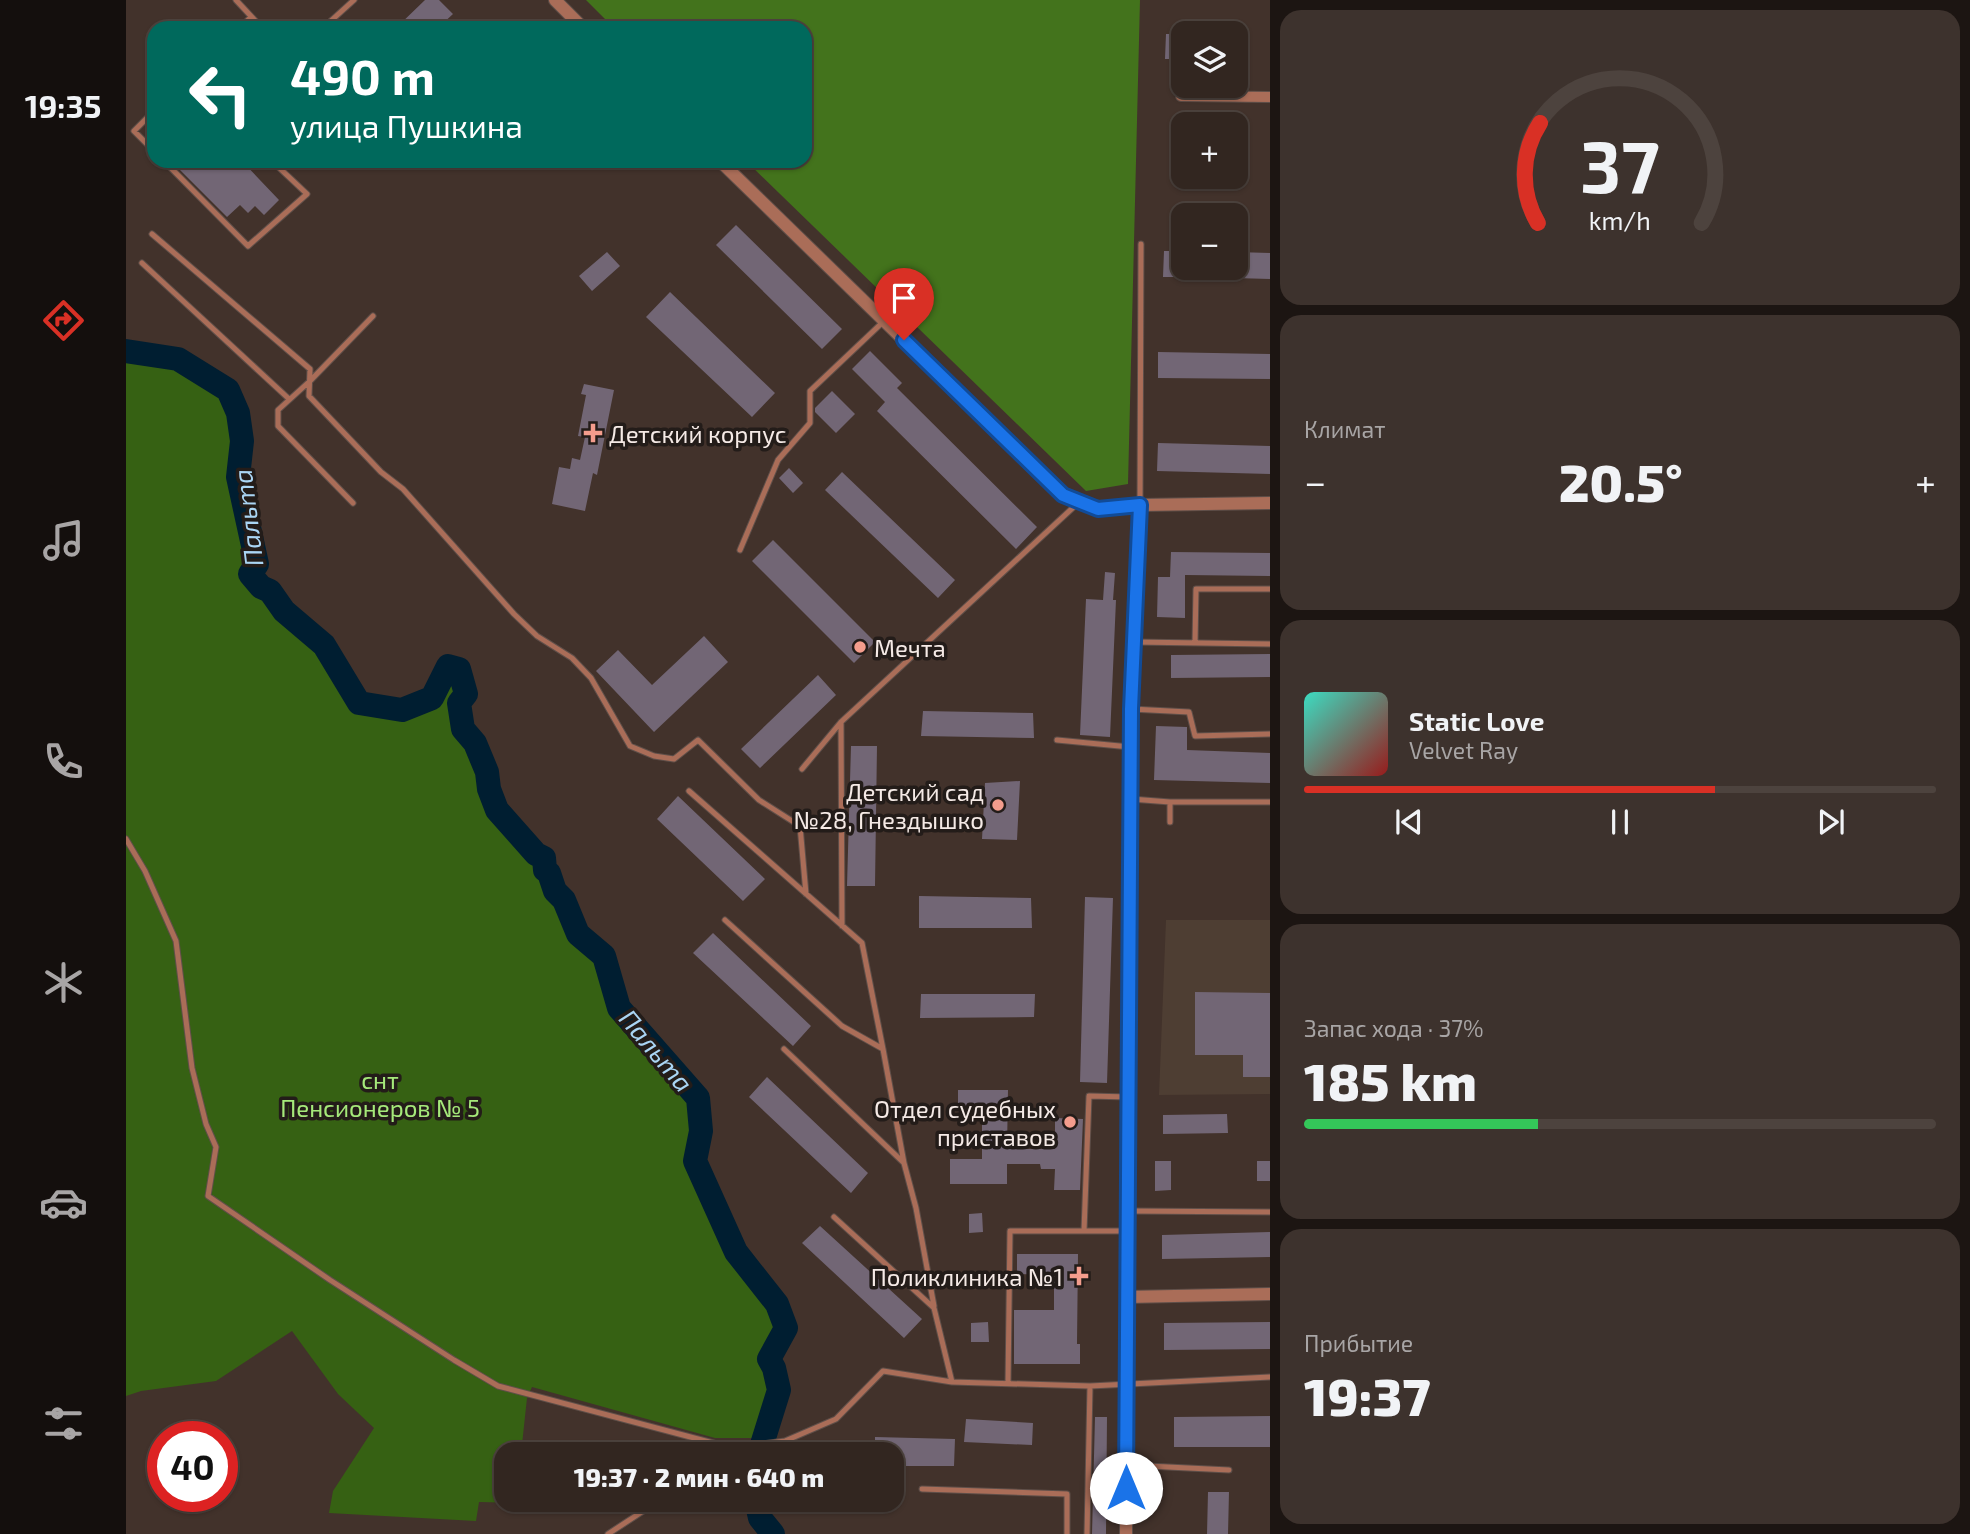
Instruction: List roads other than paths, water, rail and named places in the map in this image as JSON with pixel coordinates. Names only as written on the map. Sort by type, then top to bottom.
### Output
[{"type":"street","points":[[555,0],[576,21]]},
{"type":"street","points":[[1248,97],[1270,97]]},
{"type":"street","points":[[727,168],[1063,495],[1098,509],[1140,505],[1270,503]]},
{"type":"street","points":[[1126,1534],[1131,709],[1140,505]]},
{"type":"street","points":[[1127,1297],[1270,1294]]},
{"type":"lane","points":[[236,0],[255,21]]},
{"type":"lane","points":[[331,21],[354,0]]},
{"type":"lane","points":[[247,21],[251,17]]},
{"type":"lane","points":[[147,118],[134,131],[147,144]]},
{"type":"lane","points":[[171,168],[248,246],[307,194],[279,168]]},
{"type":"lane","points":[[152,234],[310,369],[309,396],[381,472],[403,489],[514,614],[537,636],[572,658],[591,678],[630,746],[654,756],[674,759],[698,740],[760,800],[800,826],[806,894]]},
{"type":"lane","points":[[1140,505],[1141,244]]},
{"type":"lane","points":[[142,263],[288,398]]},
{"type":"lane","points":[[353,503],[278,426],[278,410],[373,316]]},
{"type":"lane","points":[[740,550],[778,460],[810,423],[810,391],[884,321]]},
{"type":"lane","points":[[802,769],[841,722],[1078,503]]},
{"type":"lane","points":[[1195,643],[1196,589],[1270,589]]},
{"type":"lane","points":[[1134,642],[1270,644]]},
{"type":"lane","points":[[1131,709],[1189,712],[1195,736],[1270,734]]},
{"type":"lane","points":[[841,722],[842,926]]},
{"type":"lane","points":[[1057,740],[1131,747]]},
{"type":"lane","points":[[689,791],[862,943],[904,1163],[952,1382]]},
{"type":"lane","points":[[1131,799],[1170,802],[1270,802]]},
{"type":"lane","points":[[1170,802],[1170,822]]},
{"type":"lane","points":[[126,839],[145,871],[176,941],[192,1068],[206,1124],[216,1147],[208,1196],[341,1287],[498,1386],[709,1442]]},
{"type":"lane","points":[[724,920],[842,1026],[883,1048]]},
{"type":"lane","points":[[784,1049],[904,1163]]},
{"type":"lane","points":[[1084,1231],[1089,1096],[1129,1097]]},
{"type":"lane","points":[[1128,1211],[1270,1212]]},
{"type":"lane","points":[[834,1216],[934,1308]]},
{"type":"lane","points":[[1007,1383],[1010,1231],[1128,1231]]},
{"type":"lane","points":[[774,1442],[785,1441],[836,1419],[883,1371],[952,1382],[1090,1386],[1270,1377]]},
{"type":"lane","points":[[1087,1534],[1090,1386]]},
{"type":"lane","points":[[1126,1465],[1229,1470]]},
{"type":"lane","points":[[922,1489],[1067,1494],[1067,1534]]},
{"type":"lane","points":[[608,1534],[642,1512]]},
{"type":"waterway","name":"Пальта","points":[[126,351],[178,359],[228,390],[238,413],[242,441],[238,477],[257,564],[250,574],[261,587],[270,591],[284,611],[324,645],[359,703],[402,710],[432,698],[448,666],[459,669],[466,694],[459,703],[463,729],[475,743],[487,772],[489,789],[497,810],[536,854],[544,858],[545,870],[549,873],[555,891],[564,900],[578,934],[604,956],[619,1008],[698,1098],[701,1131],[695,1161],[736,1252],[777,1304],[786,1328],[769,1359],[779,1390],[763,1442]]},
{"type":"waterway","name":"Пальта","points":[[759,1512],[760,1518],[773,1534]]},
{"type":"place","name":"Детский корпус","points":[[593,433]]},
{"type":"place","name":"Мечта","points":[[860,647]]},
{"type":"place","name":"Детский сад №28, Гнездышко","points":[[998,805]]},
{"type":"place","name":"Отдел судебных приставов","points":[[1070,1122]]},
{"type":"place","name":"Поликлиника №1","points":[[1079,1276]]},
{"type":"park label","name":"снт Пенсионеров № 5","points":[[380,1093]]}]
